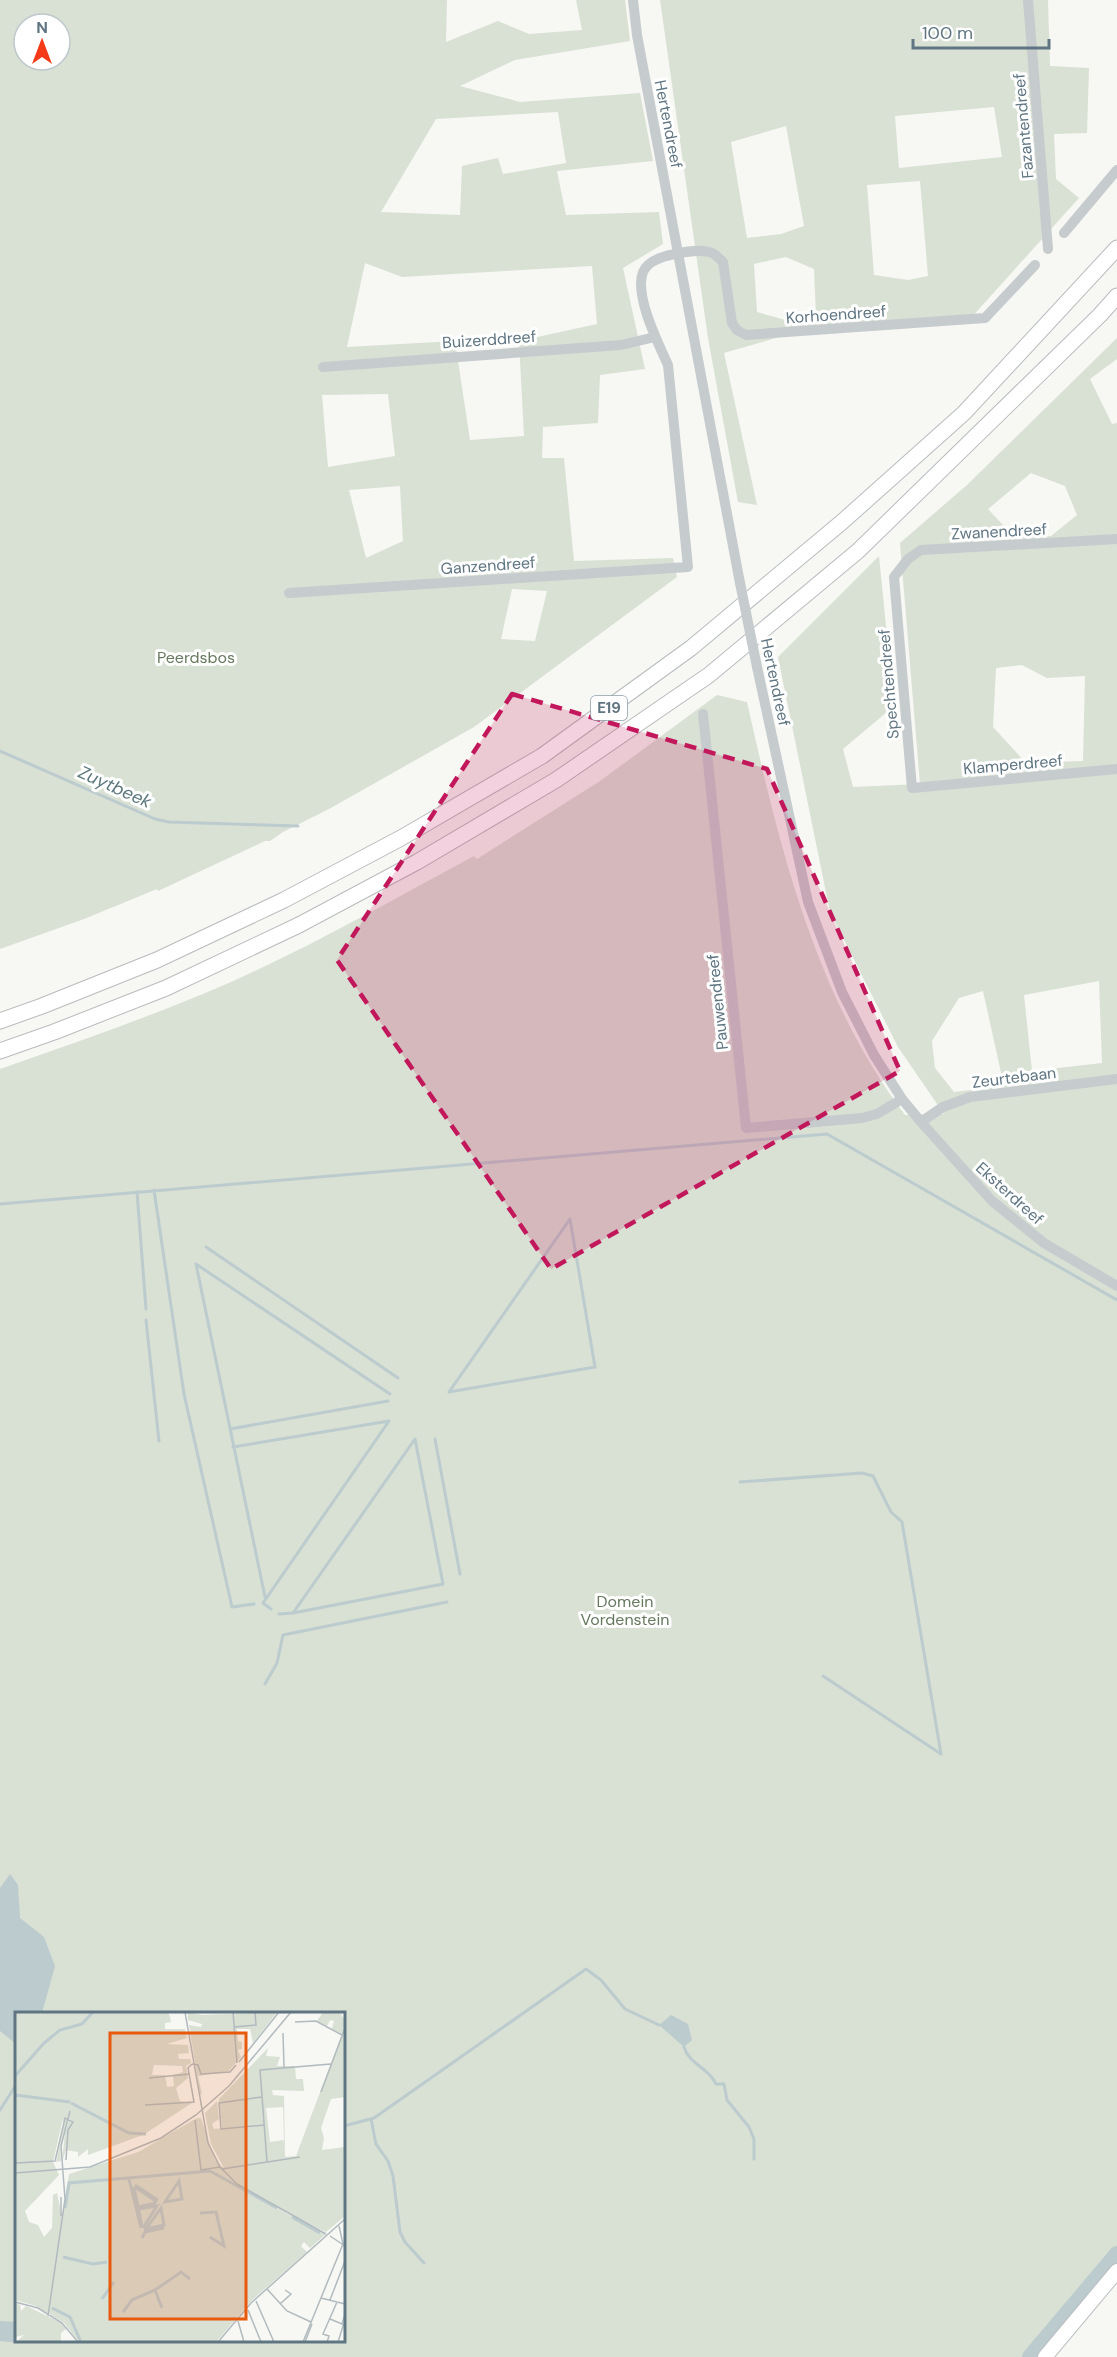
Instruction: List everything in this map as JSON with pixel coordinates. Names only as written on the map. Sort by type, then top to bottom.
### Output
[{"type":"highway","name":"E19","points":[[0,1020],[42,1006],[157,960],[284,900],[400,838],[542,756],[691,648],[842,522],[964,413],[1117,248]]},
{"type":"highway","name":"E19","points":[[0,1051],[166,988],[289,930],[417,862],[556,780],[709,675],[858,551],[1117,296]]},
{"type":"main road","points":[[1046,2357],[1117,2271]]},
{"type":"street","name":"Hertendreef","points":[[633,0],[637,35],[740,583],[808,902],[842,992],[874,1055],[902,1099]]},
{"type":"street","name":"Fazantendreef","points":[[1028,0],[1048,249]]},
{"type":"street","points":[[1064,233],[1117,170]]},
{"type":"street","name":"Korhoendreef","points":[[678,253],[712,253],[723,262],[732,323],[737,330],[746,335],[985,318],[1035,265]]},
{"type":"street","points":[[655,337],[640,283],[644,269],[656,259],[678,253]]},
{"type":"street","name":"Buizerddreef","points":[[323,367],[621,345],[655,337]]},
{"type":"street","name":"Ganzendreef","points":[[289,593],[688,567],[668,365],[655,337]]},
{"type":"street","name":"Zwanendreef","points":[[894,577],[908,559],[921,550],[1117,539]]},
{"type":"street","name":"Spechtendreef","points":[[894,577],[912,788]]},
{"type":"street","name":"Pauwendreef","points":[[703,714],[746,1128],[862,1118],[877,1114],[902,1099]]},
{"type":"street","name":"Klamperdreef","points":[[912,788],[1117,769]]},
{"type":"street","name":"Zeurtebaan","points":[[921,1122],[943,1107],[970,1097],[1117,1079]]},
{"type":"street","name":"Eksterdreef","points":[[902,1099],[992,1201],[1044,1243],[1117,1286]]},
{"type":"highlighted area","points":[[512,694],[767,769],[900,1071],[551,1269],[337,960]]},
{"type":"green space","name":"Peerdsbos","points":[[0,0],[447,0],[446,42],[498,21],[529,34],[582,30],[576,0],[625,0],[630,41],[515,60],[460,86],[520,102],[640,93],[653,161],[557,171],[566,215],[659,212],[663,244],[623,268],[645,369],[600,375],[598,423],[543,427],[542,458],[564,458],[574,561],[673,558],[677,577],[474,727],[270,841],[265,841],[158,891],[157,889],[84,919],[0,949]],"holes":[[[558,112],[566,163],[503,174],[498,158],[462,166],[460,215],[381,212],[436,119]],[[365,263],[402,277],[592,266],[597,324],[519,341],[524,436],[470,440],[455,341],[347,347]],[[388,394],[395,456],[328,467],[322,395]],[[400,486],[403,541],[366,558],[349,490]],[[512,589],[547,591],[535,641],[501,639]]]},
{"type":"green space","points":[[660,0],[1048,0],[1050,66],[1089,68],[1087,133],[1054,134],[1056,179],[1079,198],[969,320],[790,334],[724,353],[757,505],[738,502],[708,338]],"holes":[[[994,107],[1002,157],[899,168],[895,116]],[[786,126],[804,226],[781,234],[747,238],[731,142]],[[920,181],[928,276],[908,280],[874,275],[867,185]],[[786,257],[814,269],[816,315],[789,321],[757,312],[754,264]]]},
{"type":"green space","name":"Domein Vordenstein","points":[[1117,338],[1117,359],[1090,379],[1112,424],[1117,423],[1117,2260],[1034,2357],[0,2357],[0,1069],[145,1017],[231,982],[323,937],[474,856],[477,859],[600,781],[717,695],[747,702],[787,864],[824,970],[847,1020],[874,1069],[905,1115],[944,1114],[898,1047],[830,912],[778,657],[879,556],[894,706],[843,749],[853,787],[920,784],[900,543],[967,485]],"holes":[[[1031,473],[1065,486],[1077,515],[1051,536],[1014,537],[988,509]],[[1022,665],[1047,678],[1085,676],[1083,761],[1026,763],[993,727],[996,668]],[[1099,981],[1102,1063],[1032,1071],[1024,995]],[[983,991],[1004,1086],[954,1092],[935,1068],[932,1041],[959,998]]]},
{"type":"shaded area","points":[[10,1874],[18,1885],[20,1918],[44,1937],[55,1966],[42,2012],[15,2012],[15,2043],[0,2031],[0,1888]]},
{"type":"shaded area","points":[[671,2015],[688,2024],[692,2040],[684,2047],[659,2025]]},
{"type":"shaded area","points":[[0,2321],[15,2322],[15,2342],[28,2342],[20,2343],[0,2341]]},
{"type":"waterway","name":"Zuytbeek","points":[[0,751],[155,819],[169,822],[298,826]]},
{"type":"waterway","points":[[0,1204],[827,1134],[1117,1300]]},
{"type":"waterway","points":[[154,1190],[184,1394],[232,1607],[254,1604]]},
{"type":"waterway","points":[[137,1192],[146,1309]]},
{"type":"waterway","points":[[570,1219],[595,1367],[449,1392],[570,1219]]},
{"type":"waterway","points":[[206,1247],[398,1378]]},
{"type":"waterway","points":[[196,1264],[265,1597]]},
{"type":"waterway","points":[[196,1264],[390,1394]]},
{"type":"waterway","points":[[146,1320],[159,1441]]},
{"type":"waterway","points":[[230,1429],[388,1401]]},
{"type":"waterway","points":[[233,1447],[389,1421],[263,1603],[271,1609]]},
{"type":"waterway","points":[[279,1614],[293,1613],[443,1584],[415,1439],[293,1613]]},
{"type":"waterway","points":[[435,1439],[460,1574]]},
{"type":"waterway","points":[[740,1482],[862,1473],[873,1476],[891,1512],[902,1522],[941,1754],[823,1676]]},
{"type":"waterway","points":[[265,1684],[277,1663],[283,1635],[447,1602]]},
{"type":"waterway","points":[[345,2126],[374,2118],[586,1969],[601,1980],[625,2009],[659,2025]]},
{"type":"waterway","points":[[684,2047],[690,2058],[709,2074],[716,2084],[724,2084],[727,2100],[749,2127],[754,2139],[754,2159]]},
{"type":"waterway","points":[[0,2110],[15,2087]]},
{"type":"waterway","points":[[371,2119],[376,2144],[388,2161],[393,2176],[400,2232],[405,2242],[424,2263]]},
{"type":"waterway","points":[[1030,2357],[1117,2254]]}]
